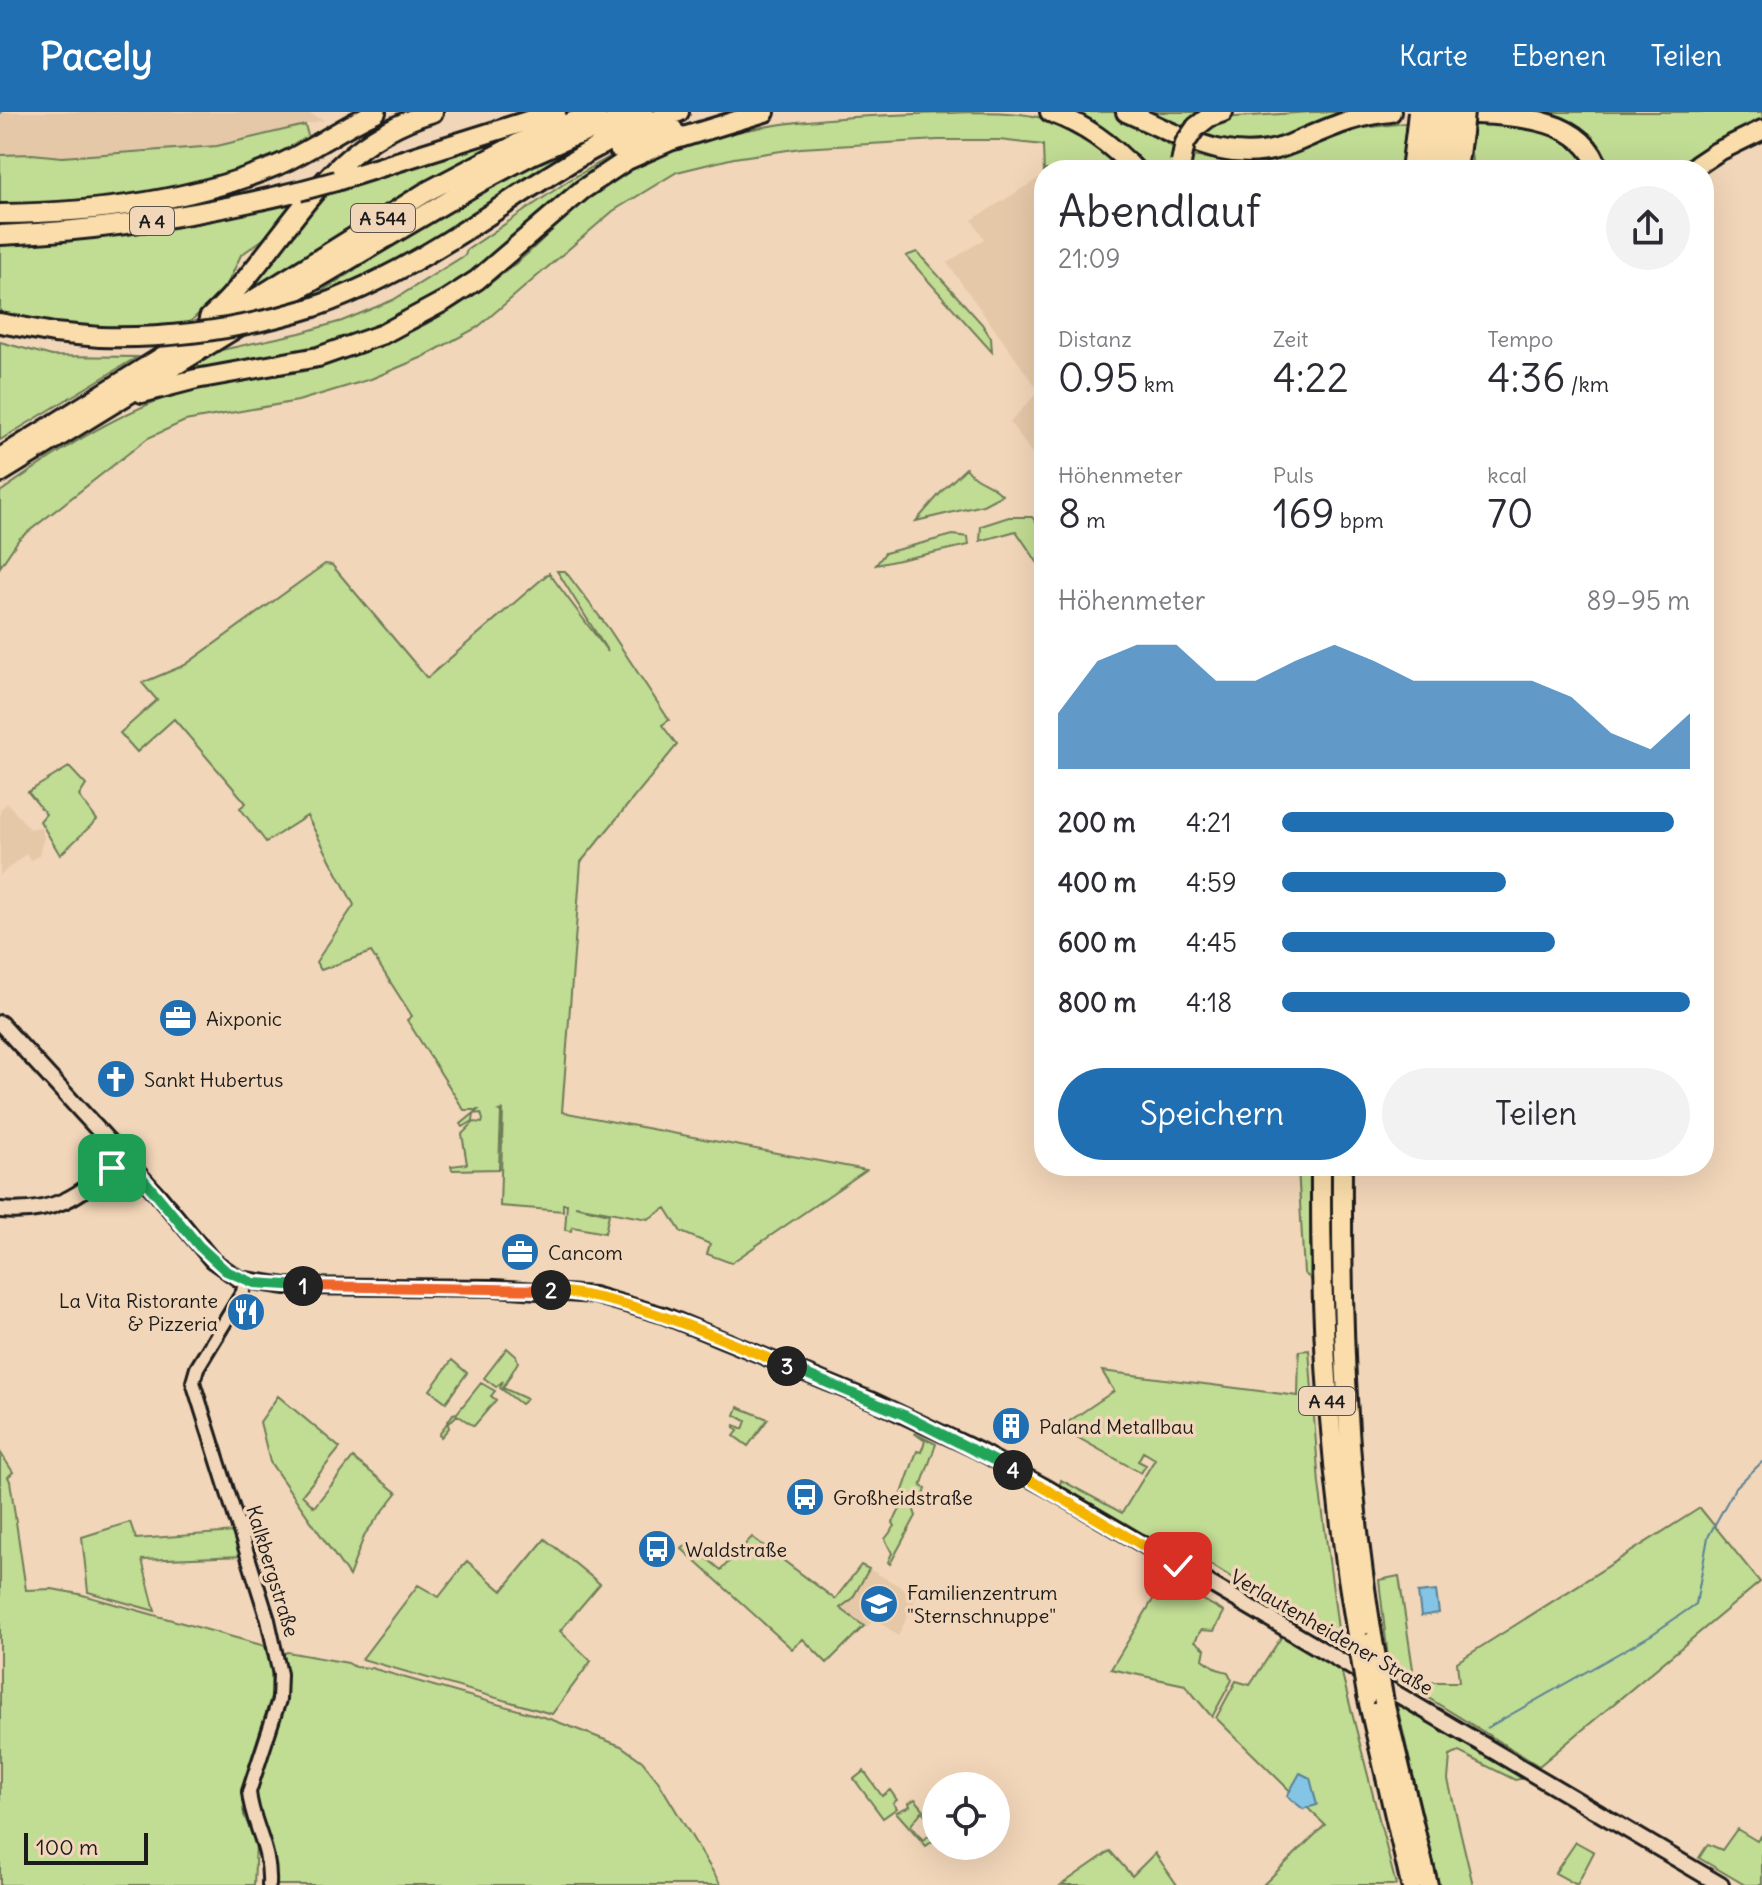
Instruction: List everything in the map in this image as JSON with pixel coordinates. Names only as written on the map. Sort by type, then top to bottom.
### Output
[{"type":"highway","points":[[0,214],[98,208],[214,188],[282,163],[376,112]]},
{"type":"highway","points":[[181,345],[230,297],[325,178],[385,131],[433,112]]},
{"type":"highway","name":"A 544","points":[[0,458],[439,185],[521,142],[597,112]]},
{"type":"highway","name":"A 544","points":[[0,473],[301,288],[531,155],[644,112]]},
{"type":"highway","points":[[0,323],[45,332],[100,337],[156,337],[209,332],[262,322],[314,307],[356,292],[402,269],[599,145],[635,127],[679,112]]},
{"type":"highway","points":[[518,195],[598,156],[655,134],[749,112]]},
{"type":"highway","points":[[116,401],[182,382],[318,357],[383,334],[477,280],[570,200],[627,160],[670,141],[765,112]]},
{"type":"highway","points":[[1050,112],[1100,136],[1125,160]]},
{"type":"highway","points":[[1126,112],[1209,149],[1240,153],[1287,146],[1359,116],[1391,112]]},
{"type":"highway","points":[[1182,160],[1183,148],[1196,127],[1209,117],[1223,112]]},
{"type":"highway","points":[[1427,160],[1433,112]]},
{"type":"highway","points":[[1416,160],[1432,125],[1450,112]]},
{"type":"highway","points":[[1432,125],[1464,112]]},
{"type":"highway","name":"A 4","points":[[0,235],[150,222],[210,212],[336,181],[550,113]]},
{"type":"highway","points":[[1432,125],[1530,117],[1556,121],[1578,136],[1595,160]]},
{"type":"highway","points":[[1432,125],[1441,160]]},
{"type":"highway","points":[[1432,125],[1451,160]]},
{"type":"highway","points":[[1432,125],[1458,160]]},
{"type":"highway","points":[[1705,160],[1762,130]]},
{"type":"highway","name":"A 44","points":[[1321,1176],[1321,1265],[1330,1438],[1340,1536],[1365,1638],[1411,1885]]},
{"type":"highway","name":"A 44","points":[[1342,1176],[1344,1362],[1365,1638]]},
{"type":"highway","name":"A 44","points":[[1375,1699],[1403,1788],[1428,1885]]},
{"type":"main road","name":"Verlautenheidener Straße","points":[[0,1023],[125,1157],[212,1260],[234,1276],[245,1281],[286,1286],[551,1290],[614,1300],[707,1333],[894,1410],[991,1457],[1721,1885]]},
{"type":"main road","points":[[0,1210],[41,1210],[58,1205],[75,1197],[125,1157]]},
{"type":"street","name":"Kalkbergstraße","points":[[245,1281],[243,1292],[197,1368],[193,1382],[268,1620],[280,1674],[279,1700],[249,1792],[269,1856],[269,1885]]},
{"type":"shaded area","points":[[0,112],[305,112],[324,120],[217,146],[0,168]]},
{"type":"shaded area","points":[[1034,181],[1034,384],[947,263],[984,239],[972,220]]},
{"type":"shaded area","points":[[1034,396],[1034,457],[1010,422]]},
{"type":"shaded area","points":[[7,803],[30,829],[41,827],[44,837],[39,855],[32,860],[26,854],[0,875],[0,810]]},
{"type":"shaded area","name":"Familienzentrum \"Sternschnuppe\"","points":[[869,1569],[917,1596],[898,1636],[875,1618],[866,1628],[839,1609],[852,1599]]},
{"type":"green space","points":[[998,112],[1038,117],[1071,130],[1112,160],[1044,160],[1043,145],[999,140],[938,140],[801,148],[734,158],[677,172],[613,211],[478,327],[423,357],[371,379],[298,401],[185,421],[148,438],[19,539],[0,567],[0,492],[68,446],[115,420],[191,389],[322,367],[412,331],[487,286],[599,189],[639,165],[683,146],[730,133],[778,125],[877,116]]},
{"type":"green space","points":[[1064,112],[1113,112],[1176,149],[1176,160],[1129,160]]},
{"type":"green space","points":[[1138,112],[1209,112],[1183,133]]},
{"type":"green space","points":[[1362,112],[1257,147],[1197,139],[1210,124],[1221,118]]},
{"type":"green space","points":[[1538,112],[1762,112],[1762,122],[1717,144],[1694,160],[1593,160]]},
{"type":"green space","points":[[1406,123],[1404,160],[1263,160],[1294,153],[1356,129]]},
{"type":"green space","points":[[1474,124],[1524,127],[1554,135],[1567,143],[1582,160],[1472,160]]},
{"type":"green space","points":[[305,125],[309,139],[243,171],[201,185],[126,197],[0,205],[0,155],[62,157],[217,146]]},
{"type":"green space","points":[[529,131],[444,171],[246,294],[311,198]]},
{"type":"green space","points":[[589,142],[421,251],[349,285],[311,298],[483,188]]},
{"type":"green space","points":[[611,156],[614,163],[445,297],[325,351],[168,379],[217,351],[342,321],[393,300],[465,255],[467,250],[568,181]]},
{"type":"green space","points":[[1190,156],[1220,160],[1190,160]]},
{"type":"green space","points":[[296,203],[276,230],[241,255],[226,287],[187,325],[65,328],[0,316],[0,244],[158,231]]},
{"type":"green space","points":[[917,252],[982,324],[991,338],[992,352],[906,256]]},
{"type":"green space","points":[[0,342],[52,356],[137,357],[0,440]]},
{"type":"green space","points":[[966,468],[1002,495],[983,505],[916,521],[944,489]]},
{"type":"green space","points":[[1009,517],[1032,517],[1034,557],[1016,531],[980,541],[981,526]]},
{"type":"green space","points":[[953,535],[968,537],[969,545],[876,565],[885,553]]},
{"type":"green space","points":[[325,564],[332,565],[427,678],[549,573],[608,652],[557,571],[565,571],[609,629],[669,720],[662,725],[677,745],[581,862],[562,1112],[866,1170],[731,1263],[707,1254],[710,1244],[681,1232],[666,1208],[648,1219],[575,1206],[609,1214],[605,1233],[573,1227],[571,1231],[565,1230],[567,1204],[563,1204],[563,1211],[500,1206],[503,1110],[499,1111],[499,1169],[452,1170],[451,1166],[467,1164],[462,1134],[474,1122],[482,1123],[481,1113],[474,1114],[473,1121],[463,1127],[461,1124],[478,1110],[464,1110],[407,1020],[412,1016],[371,952],[321,970],[316,962],[354,905],[307,816],[266,842],[240,808],[246,803],[174,719],[137,752],[120,733],[157,700],[142,683],[185,665]]},
{"type":"green space","points":[[69,767],[86,785],[79,796],[97,820],[60,855],[40,821],[46,814],[28,792]]},
{"type":"green space","points":[[1299,1176],[1310,1176],[1310,1278],[1304,1273]]},
{"type":"green space","points":[[507,1348],[518,1362],[503,1388],[527,1399],[521,1404],[500,1388],[503,1381],[496,1387],[484,1378]]},
{"type":"green space","points":[[1309,1350],[1319,1484],[1340,1644],[1177,1544],[1173,1551],[1060,1485],[1061,1480],[1122,1513],[1155,1459],[1143,1452],[1138,1461],[1146,1465],[1141,1473],[1077,1437],[1079,1432],[1068,1422],[1114,1391],[1102,1371],[1298,1396],[1299,1351]]},
{"type":"green space","points":[[452,1360],[467,1373],[446,1402],[430,1390]]},
{"type":"green space","points":[[481,1383],[495,1391],[491,1396],[496,1400],[474,1426],[457,1415],[441,1437],[439,1435],[453,1414]]},
{"type":"green space","points":[[278,1396],[340,1448],[302,1495],[314,1507],[353,1458],[397,1493],[365,1534],[349,1576],[270,1462],[260,1422]]},
{"type":"green space","points":[[738,1407],[768,1419],[748,1446],[734,1436],[738,1431],[735,1425],[743,1429],[746,1421],[735,1415]]},
{"type":"green space","points":[[914,1433],[936,1444],[921,1486],[926,1489],[922,1502],[915,1499],[912,1505],[900,1499],[917,1451],[921,1452],[925,1441]]},
{"type":"green space","points":[[0,1452],[13,1472],[8,1477],[26,1590],[52,1589],[79,1594],[265,1646],[272,1694],[241,1790],[244,1815],[256,1844],[254,1885],[0,1885]]},
{"type":"green space","points":[[884,1493],[913,1508],[916,1516],[890,1564],[892,1553],[885,1539],[895,1526],[893,1523],[902,1505],[882,1497]]},
{"type":"green space","points":[[1700,1508],[1760,1582],[1539,1766],[1417,1691],[1425,1682],[1459,1682],[1457,1662]]},
{"type":"green space","points":[[130,1522],[136,1539],[236,1532],[243,1556],[142,1560],[155,1611],[88,1592],[82,1537]]},
{"type":"green space","points":[[752,1537],[835,1599],[861,1565],[869,1569],[852,1599],[840,1608],[864,1626],[827,1663],[803,1639],[792,1649],[682,1549],[688,1543],[721,1570]]},
{"type":"green space","points":[[545,1539],[600,1584],[560,1631],[591,1661],[552,1714],[362,1659],[418,1585],[439,1597],[467,1561],[502,1591]]},
{"type":"green space","points":[[1399,1576],[1413,1669],[1409,1681],[1402,1682],[1390,1675],[1379,1580]]},
{"type":"green space","points":[[1169,1580],[1224,1612],[1214,1631],[1201,1630],[1195,1641],[1205,1649],[1203,1659],[1217,1669],[1228,1672],[1232,1680],[1212,1717],[1185,1685],[1111,1669],[1163,1583]]},
{"type":"green space","points":[[1284,1633],[1341,1670],[1396,1885],[1263,1885],[1325,1825],[1216,1718],[1236,1681],[1250,1685]]},
{"type":"green space","points":[[287,1652],[371,1668],[550,1719],[621,1746],[642,1761],[658,1781],[721,1885],[275,1885],[271,1847],[259,1815],[255,1792],[286,1688],[281,1655]]},
{"type":"green space","points":[[1396,1702],[1524,1778],[1515,1780],[1459,1752],[1450,1756],[1448,1780],[1473,1885],[1439,1885]]},
{"type":"green space","points":[[864,1771],[882,1796],[890,1790],[897,1800],[893,1803],[897,1808],[883,1818],[854,1779]]},
{"type":"green space","points":[[915,1799],[922,1807],[911,1825],[922,1841],[896,1812],[910,1806],[909,1803]]},
{"type":"green space","points":[[1737,1829],[1757,1841],[1762,1835],[1762,1885],[1745,1885],[1699,1858],[1708,1844],[1722,1850]]},
{"type":"green space","points":[[1576,1842],[1594,1852],[1577,1885],[1555,1873]]},
{"type":"green space","points":[[1110,1851],[1132,1876],[1155,1853],[1177,1885],[1061,1885]]},
{"type":"water","points":[[1436,1591],[1439,1613],[1421,1616],[1418,1593]]},
{"type":"water","points":[[1300,1773],[1310,1778],[1317,1805],[1303,1809],[1287,1796]]},
{"type":"waterway","points":[[1487,1728],[1651,1635],[1696,1604],[1708,1537],[1735,1488],[1762,1462]]},
{"type":"place","name":"Aixponic","points":[[178,1018]]},
{"type":"place","name":"Sankt Hubertus","points":[[116,1079]]},
{"type":"place","name":"Cancom","points":[[520,1252]]},
{"type":"place","name":"La Vita Ristorante & Pizzeria","points":[[246,1312]]},
{"type":"place","name":"Paland Metallbau","points":[[1011,1426]]},
{"type":"place","name":"Großheidstraße","points":[[805,1497]]},
{"type":"place","name":"Waldstraße","points":[[657,1549]]},
{"type":"place","name":"Familienzentrum \"Sternschnuppe\"","points":[[879,1604]]},
{"type":"route","points":[[112,1168],[125,1157],[212,1260],[239,1279],[286,1286],[551,1290],[594,1295],[637,1306],[904,1415],[977,1450],[1178,1566]]}]
